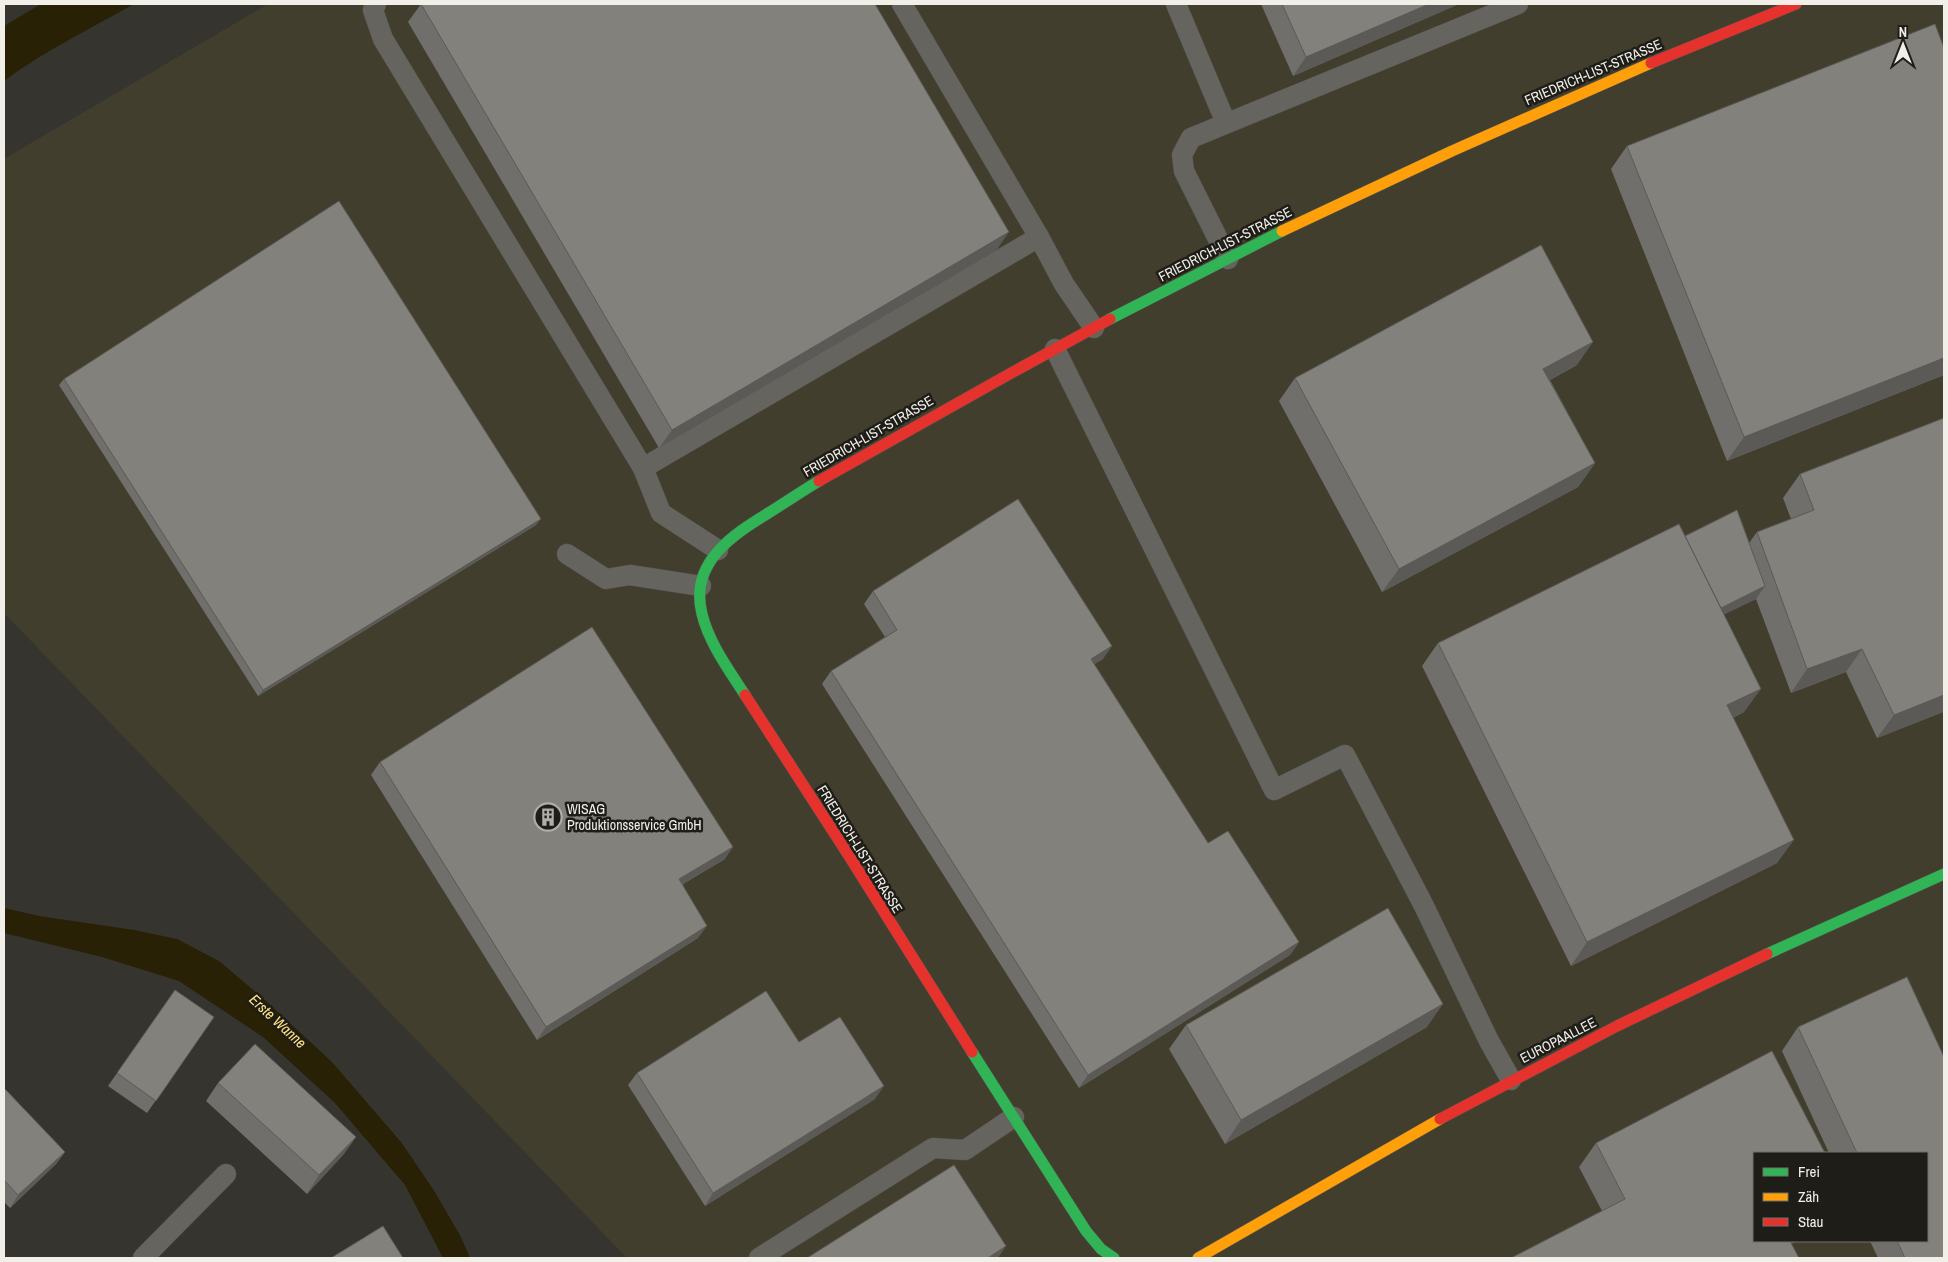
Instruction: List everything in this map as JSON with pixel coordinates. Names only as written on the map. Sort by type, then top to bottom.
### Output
[{"type":"street","name":"FRIEDRICH-LIST-STRASSE","points":[[1114,1258],[1101,1249],[1086,1231],[850,858],[745,699],[707,629],[700,605],[701,586],[705,568],[718,550],[746,527],[818,481],[1094,328],[1388,180],[1526,117],[1796,4]]},
{"type":"street","name":"EUROPAALLEE","points":[[1198,1258],[1511,1080],[1735,968],[1944,874]]},
{"type":"lane","points":[[376,4],[373,10],[383,39],[643,468],[661,513],[718,550]]},
{"type":"lane","points":[[902,4],[1039,237],[1064,284],[1094,328]]},
{"type":"lane","points":[[1176,4],[1226,122]]},
{"type":"lane","points":[[1228,259],[1184,171],[1182,154],[1190,138],[1518,4]]},
{"type":"lane","points":[[643,468],[1039,237]]},
{"type":"lane","points":[[1055,349],[1274,790],[1344,755],[1423,904],[1489,1041],[1511,1080]]},
{"type":"lane","points":[[567,554],[606,579],[630,575],[701,586]]},
{"type":"lane","points":[[759,1258],[933,1148],[965,1150],[1014,1117]]},
{"type":"lane","points":[[143,1258],[226,1174]]},
{"type":"shaded area","points":[[268,4],[1944,4],[1944,1258],[627,1258],[4,613],[4,159]]},
{"type":"water","points":[[41,4],[134,4],[51,50],[4,81],[4,26]]},
{"type":"water","name":"Erste Wanne","points":[[4,908],[39,916],[134,930],[177,939],[219,961],[265,1000],[332,1062],[401,1142],[433,1189],[461,1237],[470,1258],[443,1258],[405,1185],[335,1103],[263,1037],[179,981],[102,957],[4,933]]},
{"type":"building","points":[[421,4],[875,4],[1009,232],[672,430]]},
{"type":"building","points":[[1282,4],[1429,4],[1306,57]]},
{"type":"building","points":[[1935,24],[1944,48],[1944,358],[1744,437],[1627,146]]},
{"type":"building","points":[[339,201],[541,519],[263,690],[64,379]]},
{"type":"building","points":[[1541,245],[1593,342],[1543,369],[1595,463],[1399,569],[1295,378]]},
{"type":"building","points":[[1944,418],[1944,695],[1894,715],[1862,649],[1807,669],[1757,532],[1814,510],[1800,474]]},
{"type":"building","points":[[1018,499],[1112,646],[1091,659],[1208,843],[1228,831],[1299,942],[1088,1075],[831,671],[897,630],[873,591]]},
{"type":"building","points":[[1737,510],[1765,586],[1721,608],[1685,536]]},
{"type":"building","points":[[1679,524],[1761,689],[1727,705],[1794,840],[1587,942],[1438,643]]},
{"type":"building","name":"WISAG Produktionsservice GmbH","points":[[592,627],[733,847],[679,879],[707,926],[546,1027],[380,762]]},
{"type":"building","points":[[1388,908],[1443,1004],[1241,1120],[1186,1025]]},
{"type":"building","points":[[1907,977],[1944,1057],[1944,1258],[1905,1258],[1897,1242],[1928,1242],[1928,1152],[1857,1152],[1798,1027]]},
{"type":"building","points":[[175,990],[214,1017],[156,1101],[117,1073]]},
{"type":"building","points":[[766,991],[799,1042],[840,1017],[884,1086],[713,1193],[637,1073]]},
{"type":"building","points":[[255,1044],[356,1137],[319,1175],[218,1083]]},
{"type":"building","points":[[1772,1051],[1824,1152],[1753,1152],[1753,1242],[1791,1242],[1799,1258],[1511,1258],[1625,1199],[1596,1143]]},
{"type":"building","points":[[4,1088],[65,1152],[18,1195],[4,1180]]},
{"type":"building","points":[[954,1165],[1006,1246],[988,1258],[807,1258]]},
{"type":"building","points":[[383,1226],[403,1258],[331,1258]]},
{"type":"traffic: fast","points":[[1110,319],[1282,231]]},
{"type":"traffic: fast","points":[[745,695],[720,656],[705,625],[700,596],[702,580],[708,565],[728,541],[819,481]]},
{"type":"traffic: fast","points":[[1767,954],[1944,874]]},
{"type":"traffic: fast","points":[[972,1052],[1086,1231],[1101,1249],[1114,1258]]},
{"type":"traffic: slow","points":[[1282,231],[1452,151],[1651,63]]},
{"type":"traffic: slow","points":[[1198,1258],[1440,1119]]},
{"type":"traffic: jam","points":[[1651,63],[1796,4]]},
{"type":"traffic: jam","points":[[819,481],[1110,319]]},
{"type":"traffic: jam","points":[[745,695],[972,1052]]},
{"type":"traffic: jam","points":[[1440,1119],[1617,1026],[1767,954]]},
{"type":"place","name":"WISAG Produktionsservice GmbH","points":[[548,817]]}]
